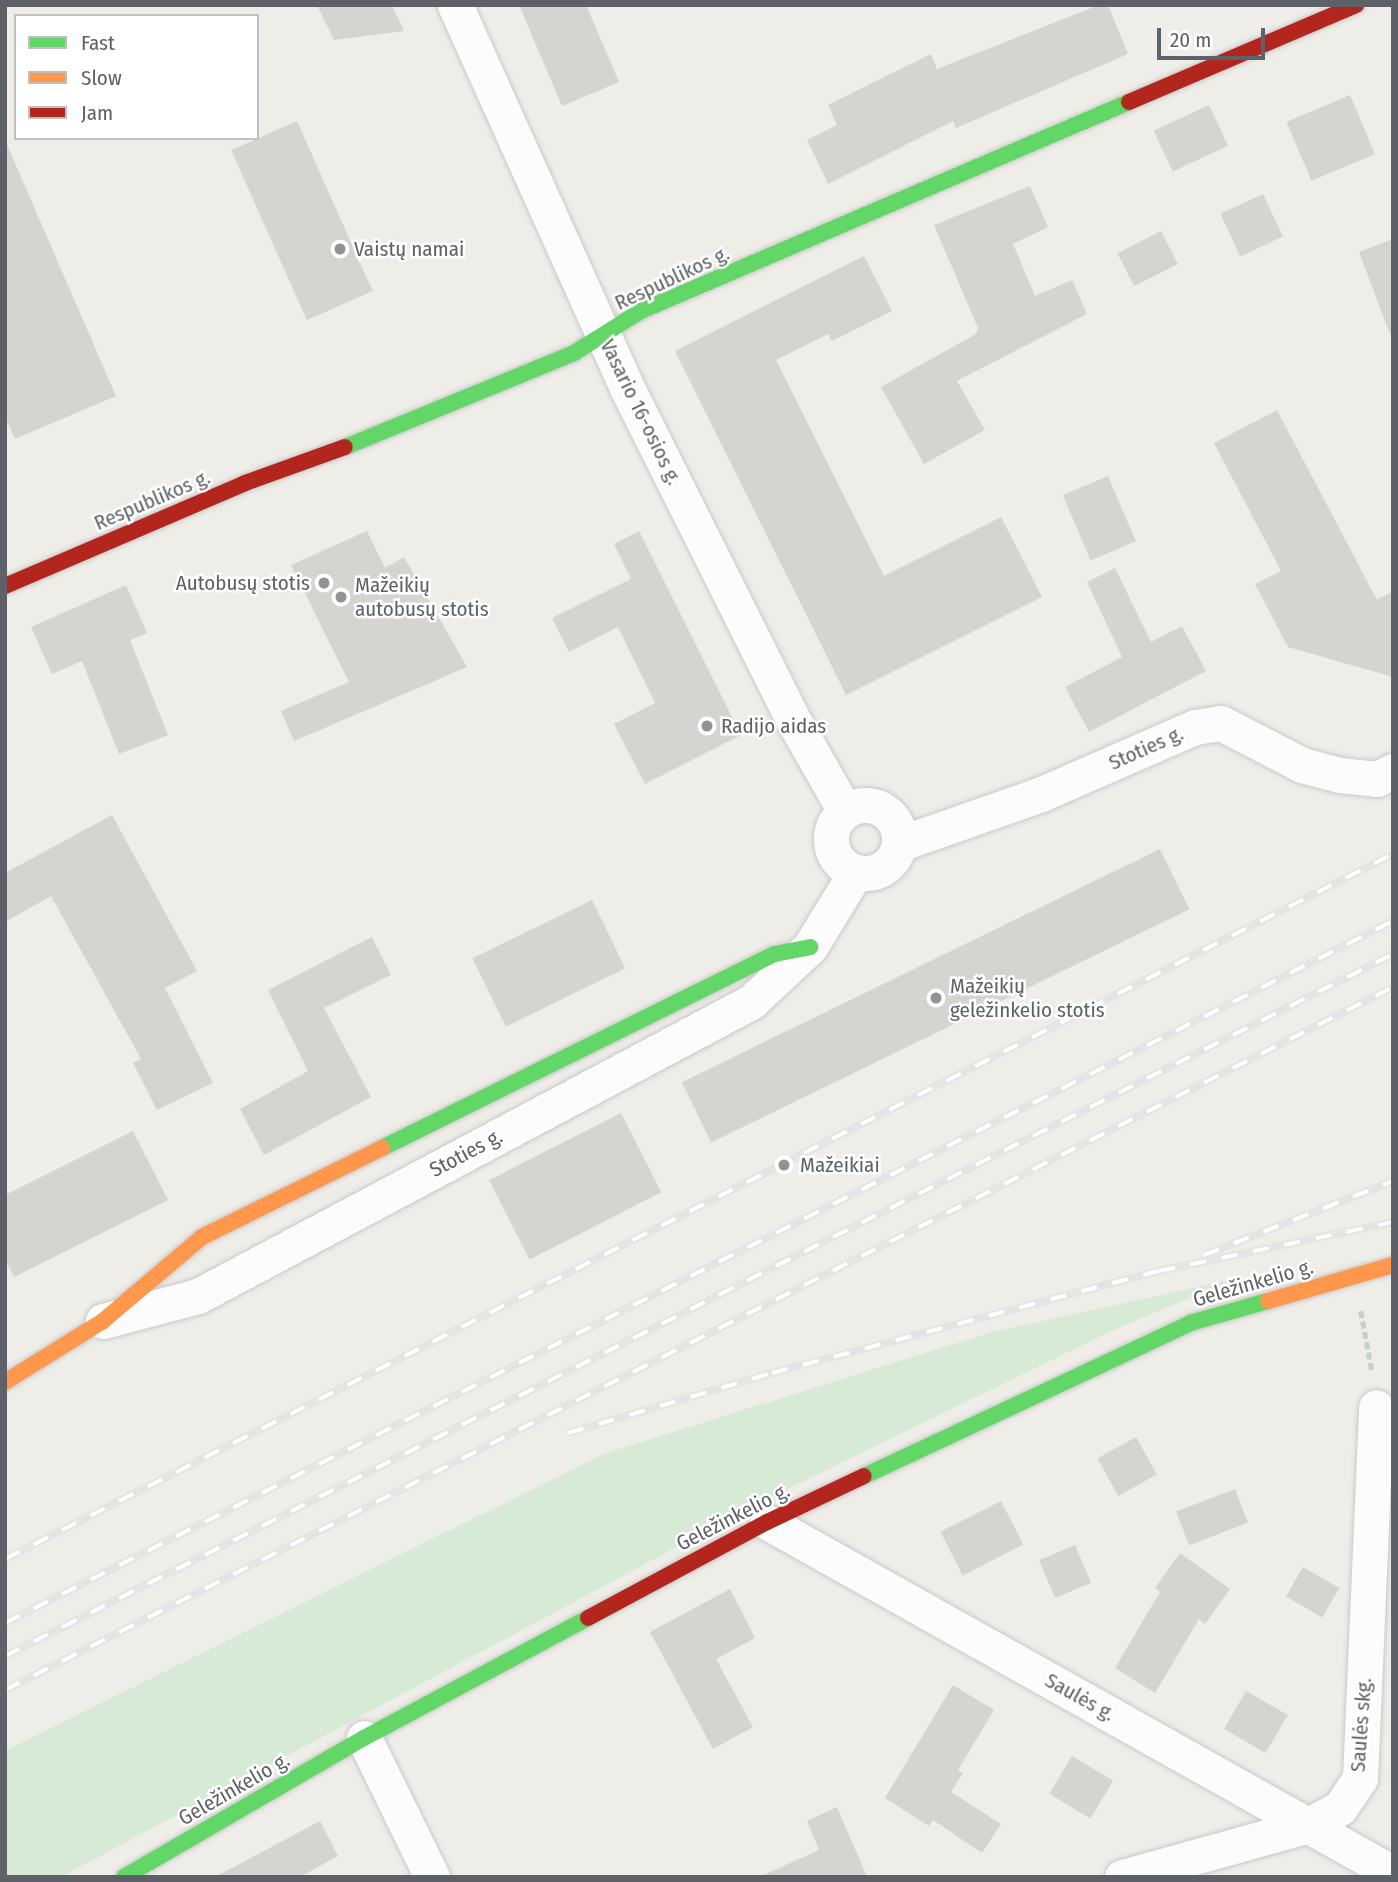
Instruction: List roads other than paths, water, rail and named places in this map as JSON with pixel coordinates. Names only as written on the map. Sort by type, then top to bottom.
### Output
[{"type":"street","name":"Vasario 16-osios g.","points":[[455,5],[604,334],[796,725],[845,811]]},
{"type":"street","name":"Respublikos g.","points":[[5,586],[245,483],[380,435],[574,353],[641,311],[1356,5]]},
{"type":"street","name":"Stoties g.","points":[[899,844],[1039,795],[1195,727],[1221,723],[1302,765],[1340,775],[1377,779],[1393,771]]},
{"type":"street","points":[[867,805],[887,813],[899,833],[899,844],[888,864],[879,871],[856,872],[838,860],[831,840],[832,828],[845,811],[867,805]]},
{"type":"street","name":"Stoties g.","points":[[103,1321],[198,1296],[751,1002],[810,947],[856,872]]},
{"type":"street","name":"Stoties g.","points":[[5,1382],[103,1321],[202,1237],[775,954],[810,947]]},
{"type":"street","name":"Geležinkelio g.","points":[[124,1877],[364,1738],[767,1522],[1190,1323],[1393,1265]]},
{"type":"street","name":"Saulės skg.","points":[[1122,1877],[1309,1825],[1340,1808],[1360,1778],[1376,1407]]},
{"type":"street","name":"Saulės g.","points":[[767,1522],[1393,1873]]},
{"type":"street","points":[[364,1738],[432,1877]]},
{"type":"railway","points":[[5,1559],[1393,854]]},
{"type":"railway","points":[[5,1623],[1393,921]]},
{"type":"railway","points":[[5,1656],[1393,954]]},
{"type":"railway","points":[[5,1690],[1393,987]]},
{"type":"railway","points":[[1204,1255],[1393,1181]]},
{"type":"railway","points":[[568,1433],[772,1373],[1159,1271],[1393,1222]]},
{"type":"place","name":"Vaistų namai","points":[[340,249]]},
{"type":"place","name":"Autobusų stotis","points":[[324,583]]},
{"type":"place","name":"Mažeikių autobusų stotis","points":[[341,597]]},
{"type":"place","name":"Radijo aidas","points":[[707,726]]},
{"type":"place","name":"Mažeikių geležinkelio stotis","points":[[936,998]]},
{"type":"place","name":"Mažeikiai","points":[[784,1165]]}]
